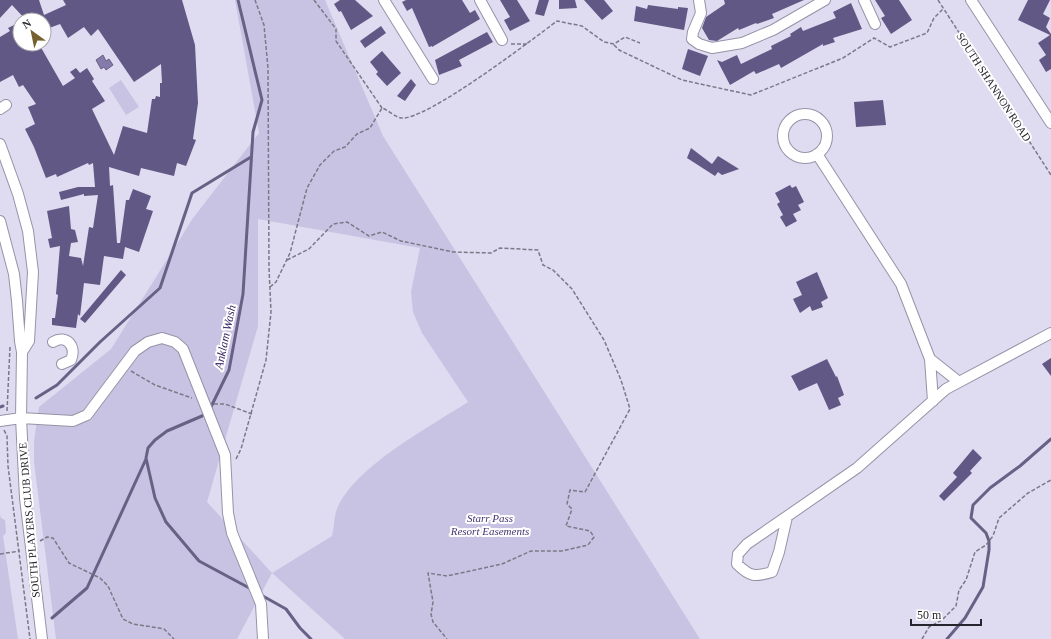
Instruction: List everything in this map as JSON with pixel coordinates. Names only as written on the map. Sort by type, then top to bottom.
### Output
[{"type":"street","points":[[384,0],[433,78]]},
{"type":"street","points":[[480,0],[505,42]]},
{"type":"street","points":[[699,0],[701,13],[692,32],[692,39],[699,44],[712,48],[742,43],[773,30],[825,0]]},
{"type":"street","points":[[864,0],[875,24]]},
{"type":"street","points":[[971,0],[1051,123]]},
{"type":"street","points":[[805,114],[812,115],[823,123],[827,136],[826,143],[817,154],[803,158],[790,151],[784,138],[784,131],[792,119],[805,114]]},
{"type":"street","name":"SOUTH PLAYERS CLUB DRIVE","points":[[0,144],[18,194],[28,231],[33,272],[29,341],[22,352]]},
{"type":"street","points":[[817,154],[901,284],[930,359],[932,401]]},
{"type":"street","name":"SOUTH PLAYERS CLUB DRIVE","points":[[1,225],[14,274],[22,352],[21,418],[25,498],[42,639]]},
{"type":"street","points":[[787,517],[779,552],[772,572],[757,576],[746,573],[738,564],[738,554],[747,544],[858,468],[946,389],[1051,333]]},
{"type":"street","points":[[2,426],[21,418],[73,421],[88,415],[135,351],[148,342],[162,338],[174,342],[183,349],[225,455],[228,513],[232,533],[260,604],[263,639]]},
{"type":"street","points":[[53,342],[57,340],[66,340],[71,344],[73,349],[71,360],[62,364]]},
{"type":"street","points":[[930,359],[959,382]]},
{"type":"path","points":[[226,471],[241,449],[252,414],[266,360],[271,312],[268,68],[264,25],[255,0]]},
{"type":"path","points":[[314,0],[336,29],[336,41],[382,108],[401,118],[415,116],[446,99],[527,44],[557,21],[582,26],[604,42],[614,44],[619,50],[682,80],[751,95],[843,58],[874,38],[890,47],[926,32],[934,18],[944,9]]},
{"type":"path","name":"SOUTH SHANNON ROAD","points":[[938,0],[1051,175]]},
{"type":"path","points":[[614,44],[625,36],[640,43]]},
{"type":"path","points":[[505,42],[527,44]]},
{"type":"path","points":[[270,287],[276,282],[286,260],[298,225],[306,188],[320,165],[334,151],[345,147],[357,134],[370,128],[382,108]]},
{"type":"path","points":[[286,260],[309,249],[333,224],[347,222],[369,236],[382,232],[401,241],[452,252],[491,253],[500,248],[538,250],[543,265],[553,270],[572,289],[604,340],[622,380],[630,409],[585,492],[570,490],[567,504],[572,509],[566,526],[590,531],[594,537],[588,545],[562,551],[531,551],[502,564],[447,576],[428,573],[433,602],[431,614],[433,622],[447,639]]},
{"type":"path","points":[[123,366],[155,385],[205,404],[225,404],[252,414]]},
{"type":"path","points":[[2,426],[7,436],[12,494],[30,639]]},
{"type":"path","points":[[922,639],[929,627],[942,620],[956,606],[958,590],[966,580],[975,552],[986,545],[993,536],[999,518],[1028,493],[1051,480]]},
{"type":"path","points":[[38,542],[47,537],[53,538],[69,563],[100,578],[108,586],[121,616],[127,622],[164,629],[174,639]]},
{"type":"path","points":[[0,554],[20,551]]},
{"type":"green space","name":"Starr Pass Resort Easements","points":[[235,0],[325,0],[383,136],[700,639],[345,639],[272,573],[237,639],[56,639],[34,462],[34,441],[39,407],[111,349],[193,218],[259,133]],"holes":[[[258,219],[420,248],[411,292],[413,312],[422,333],[468,402],[393,450],[374,465],[357,480],[344,496],[336,512],[332,536],[272,573],[207,502],[258,326]]]},
{"type":"green space","points":[[121,80],[139,107],[126,115],[109,88]]},
{"type":"green space","points":[[0,515],[1,518],[5,520],[6,533],[3,536],[18,639],[0,639]]},
{"type":"shaded area","points":[[103,55],[106,61],[109,59],[113,65],[106,70],[104,67],[101,69],[96,60]]},
{"type":"building","points":[[0,0],[39,0],[43,12],[19,12],[12,5],[0,18]]},
{"type":"building","points":[[63,0],[182,0],[195,45],[198,103],[193,139],[196,140],[186,166],[177,163],[174,176],[141,168],[139,176],[109,167],[110,186],[113,185],[117,243],[120,243],[126,200],[129,200],[133,189],[151,196],[146,209],[153,211],[139,252],[125,247],[123,259],[104,256],[100,285],[84,283],[80,316],[78,314],[76,328],[52,325],[52,318],[55,318],[58,295],[56,294],[60,246],[50,248],[48,239],[52,238],[47,211],[69,206],[71,229],[75,230],[78,242],[71,243],[69,256],[81,258],[83,266],[89,227],[93,228],[98,195],[84,196],[84,194],[61,200],[59,192],[78,187],[95,187],[93,163],[89,165],[88,163],[57,177],[56,174],[46,178],[25,129],[35,124],[28,107],[36,104],[23,85],[19,87],[13,75],[0,82],[0,37],[10,31],[8,28],[12,26],[12,52],[44,52],[63,86],[75,78],[70,72],[76,68],[80,73],[87,68],[94,79],[92,81],[105,101],[92,109],[114,155],[123,126],[147,133],[152,99],[155,99],[156,96],[160,97],[160,83],[162,83],[161,64],[134,82],[98,29],[91,36],[84,27],[68,38],[60,24],[52,27],[52,12],[51,12],[66,5]]},
{"type":"building","points":[[340,0],[355,0],[373,16],[351,30],[341,11],[339,12],[334,4]]},
{"type":"building","points":[[406,0],[462,0],[470,13],[475,10],[480,19],[432,47],[429,47],[412,8],[407,11],[402,2]]},
{"type":"building","points":[[500,0],[517,0],[530,21],[510,31],[504,20],[510,17]]},
{"type":"building","points":[[539,0],[549,0],[544,16],[535,14]]},
{"type":"building","points":[[559,0],[575,0],[577,8],[559,9]]},
{"type":"building","points":[[584,0],[604,0],[613,11],[602,20]]},
{"type":"building","points":[[724,0],[804,0],[772,14],[774,18],[739,30],[738,28],[717,41],[709,40],[702,28],[706,17],[725,4]]},
{"type":"building","points":[[875,0],[899,0],[912,20],[891,34],[881,18],[885,16]]},
{"type":"building","points":[[1028,0],[1050,0],[1043,14],[1050,18],[1046,27],[1051,34],[1051,69],[1046,72],[1039,60],[1046,55],[1038,43],[1050,35],[1018,20]]},
{"type":"building","points":[[851,3],[862,29],[833,38],[835,42],[823,46],[823,44],[781,68],[779,64],[756,74],[754,71],[730,85],[717,60],[722,62],[737,55],[741,64],[772,49],[771,46],[791,36],[790,34],[801,27],[803,31],[836,18],[833,12]]},
{"type":"building","points":[[648,5],[678,9],[678,7],[688,8],[684,30],[634,21],[636,6],[647,9]]},
{"type":"building","points":[[381,26],[386,33],[365,48],[360,41]]},
{"type":"building","points":[[487,32],[493,42],[459,60],[462,66],[439,75],[435,60]]},
{"type":"building","points":[[688,49],[708,56],[700,76],[682,69]]},
{"type":"building","points":[[382,51],[401,73],[387,86],[376,74],[378,72],[370,62]]},
{"type":"building","points":[[411,79],[416,85],[405,101],[397,96]]},
{"type":"building","points":[[883,100],[886,125],[856,127],[854,102]]},
{"type":"building","points":[[691,148],[712,164],[718,156],[739,169],[722,175],[718,172],[715,176],[687,158]]},
{"type":"building","points":[[790,185],[792,188],[796,186],[804,202],[798,205],[801,210],[793,214],[797,221],[786,227],[780,217],[783,215],[777,204],[780,202],[775,193]]},
{"type":"building","points":[[121,270],[126,275],[85,323],[80,319]]},
{"type":"building","points":[[817,272],[828,298],[821,302],[823,307],[812,311],[810,306],[800,313],[793,299],[802,295],[796,282]]},
{"type":"building","points":[[1051,358],[1051,376],[1042,364]]},
{"type":"building","points":[[827,359],[836,377],[837,376],[844,395],[838,398],[841,405],[829,410],[817,383],[799,391],[791,376]]},
{"type":"building","points":[[973,449],[982,458],[970,471],[972,473],[944,501],[939,496],[957,477],[953,473]]},
{"type":"waterway","name":"Anklam Wash","points":[[210,409],[229,370],[243,294],[253,132],[262,100],[238,0]]},
{"type":"waterway","points":[[36,398],[57,385],[100,342],[160,288],[192,193],[251,157]]},
{"type":"waterway","name":"Anklam Wash","points":[[206,413],[167,431],[155,440],[148,448],[146,458],[155,498],[166,522],[199,561],[253,590]]},
{"type":"waterway","points":[[947,639],[965,618],[983,587],[989,541],[986,533],[971,518],[973,505],[990,488],[1020,466],[1051,439]]},
{"type":"waterway","points":[[52,618],[87,588],[146,459]]},
{"type":"waterway","name":"Anklam Wash","points":[[261,595],[286,609],[300,628],[311,639]]}]
